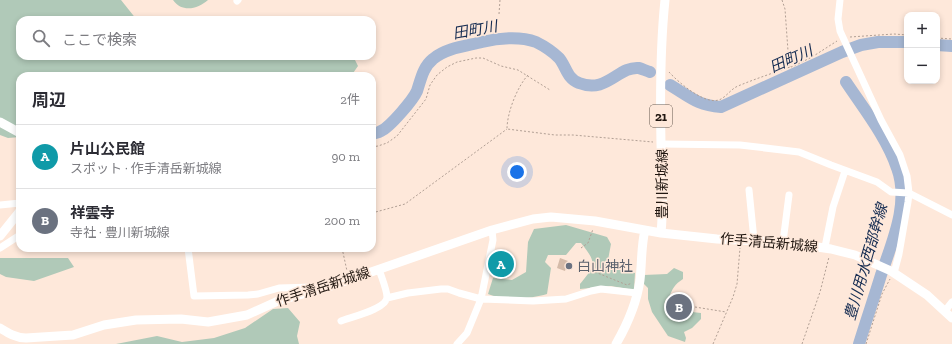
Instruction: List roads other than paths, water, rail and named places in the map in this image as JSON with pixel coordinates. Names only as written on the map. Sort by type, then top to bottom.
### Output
[{"type":"main road","name":"豊川新城線","points":[[616,344],[637,293],[640,280],[645,230],[661,233],[663,196],[660,63],[661,35],[665,0]]},
{"type":"main road","points":[[0,122],[16,131]]},
{"type":"main road","points":[[0,236],[16,216]]},
{"type":"main road","name":"作手清岳新城線","points":[[0,328],[20,338],[26,338],[73,335],[104,325],[136,320],[181,319],[208,322],[247,315],[278,301],[317,291],[492,230],[534,219],[551,217],[595,221],[645,230]]},
{"type":"main road","name":"作手清岳新城線","points":[[661,233],[717,239],[783,242],[828,248],[855,255],[892,272],[927,295],[952,318]]},
{"type":"street","points":[[840,0],[838,19],[840,31],[881,120],[900,155],[907,176],[908,192],[906,215],[899,254],[892,272]]},
{"type":"street","points":[[661,144],[746,145],[799,152],[877,182],[894,193],[908,192],[952,215]]},
{"type":"street","points":[[828,248],[832,207],[845,170]]},
{"type":"street","points":[[749,190],[754,240]]},
{"type":"street","points":[[783,242],[789,195]]},
{"type":"street","points":[[0,205],[16,203]]},
{"type":"street","points":[[457,344],[467,333],[481,299],[493,240],[492,230]]},
{"type":"street","points":[[0,248],[16,238]]},
{"type":"street","points":[[188,252],[194,296],[248,295],[258,294],[279,288],[313,287],[317,291]]},
{"type":"street","points":[[379,269],[387,298]]},
{"type":"street","points":[[341,321],[382,306],[387,298],[408,293],[448,289],[481,299],[551,301],[566,299],[601,289],[637,293]]},
{"type":"street","points":[[945,311],[952,302]]},
{"type":"waterway","name":"田町川","points":[[376,133],[385,129],[406,107],[415,95],[423,74],[433,59],[444,52],[463,46],[502,39],[516,38],[530,40],[548,49],[559,58],[572,79],[579,83],[589,85],[605,83],[625,71],[632,69],[639,68],[650,72]]},
{"type":"waterway","name":"田町川","points":[[670,85],[700,102],[721,107],[842,52],[861,45],[878,42],[904,42]]},
{"type":"waterway","name":"田町川","points":[[940,45],[952,46]]},
{"type":"waterway","name":"豊川用水西部幹線","points":[[846,82],[874,124],[893,157],[897,168],[902,195],[901,209],[894,236],[859,344]]},
{"type":"place","name":"片山公民館","points":[[501,264]]},
{"type":"place","name":"白山神社","points":[[569,266]]},
{"type":"place","name":"祥雲寺","points":[[679,307]]}]
